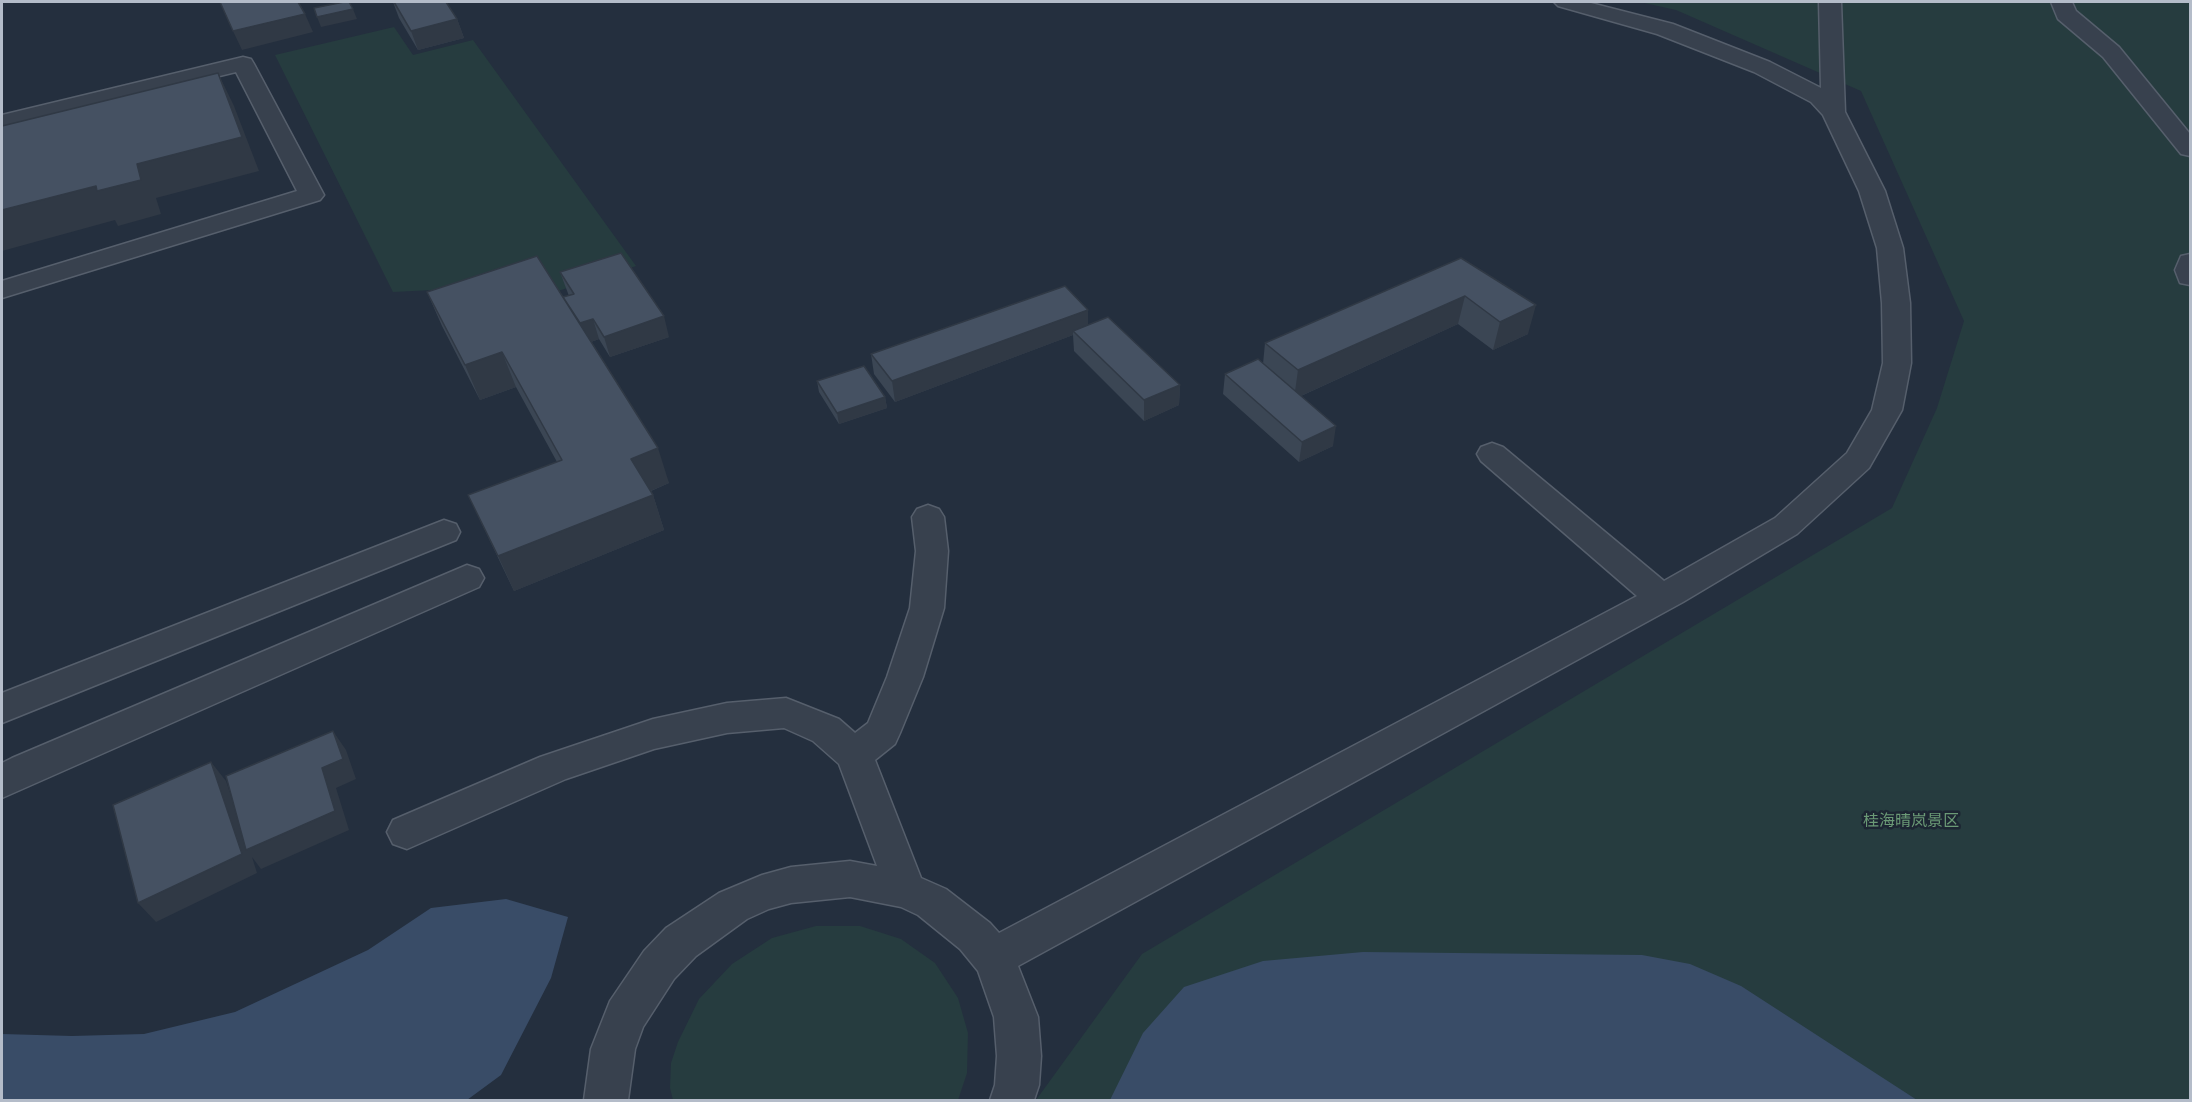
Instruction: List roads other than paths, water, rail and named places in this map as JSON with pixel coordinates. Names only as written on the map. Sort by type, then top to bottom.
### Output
[{"type":"street","points":[[993,958],[1662,598],[1786,526],[1858,460],[1887,410],[1897,363],[1896,303],[1890,248],[1872,191],[1833,112],[1819,97],[1762,67],[1665,29],[1565,2]]},
{"type":"street","points":[[1830,2],[1833,112]]},
{"type":"street","points":[[2062,2],[2066,14],[2112,52],[2190,149]]},
{"type":"street","points":[[2,122],[243,64],[311,195],[2,290]]},
{"type":"street","points":[[2190,262],[2188,270],[2190,277]]},
{"type":"street","points":[[1492,454],[1662,598]]},
{"type":"street","points":[[855,755],[882,733],[905,677],[927,608],[932,551],[928,518]]},
{"type":"street","points":[[2,708],[444,532]]},
{"type":"street","points":[[2,782],[25,769],[467,578]]},
{"type":"street","points":[[407,832],[553,768],[653,734],[727,718],[786,713],[826,729],[855,755],[906,890]]},
{"type":"street","points":[[606,1101],[613,1049],[625,1016],[659,965],[681,942],[705,923],[762,893],[791,885],[850,879],[906,890],[932,902],[954,917],[975,936],[993,958],[1016,1017],[1019,1056],[1017,1085],[1012,1101]]},
{"type":"water","points":[[506,899],[568,917],[551,978],[501,1075],[467,1100],[2,1100],[2,1034],[72,1036],[144,1034],[235,1012],[368,950],[431,908]]},
{"type":"water","points":[[1363,952],[1642,955],[1690,964],[1741,986],[1917,1100],[1110,1100],[1143,1033],[1184,987],[1263,961]]},
{"type":"park label","name":"桂海晴岚景区","points":[[1911,821]]}]
